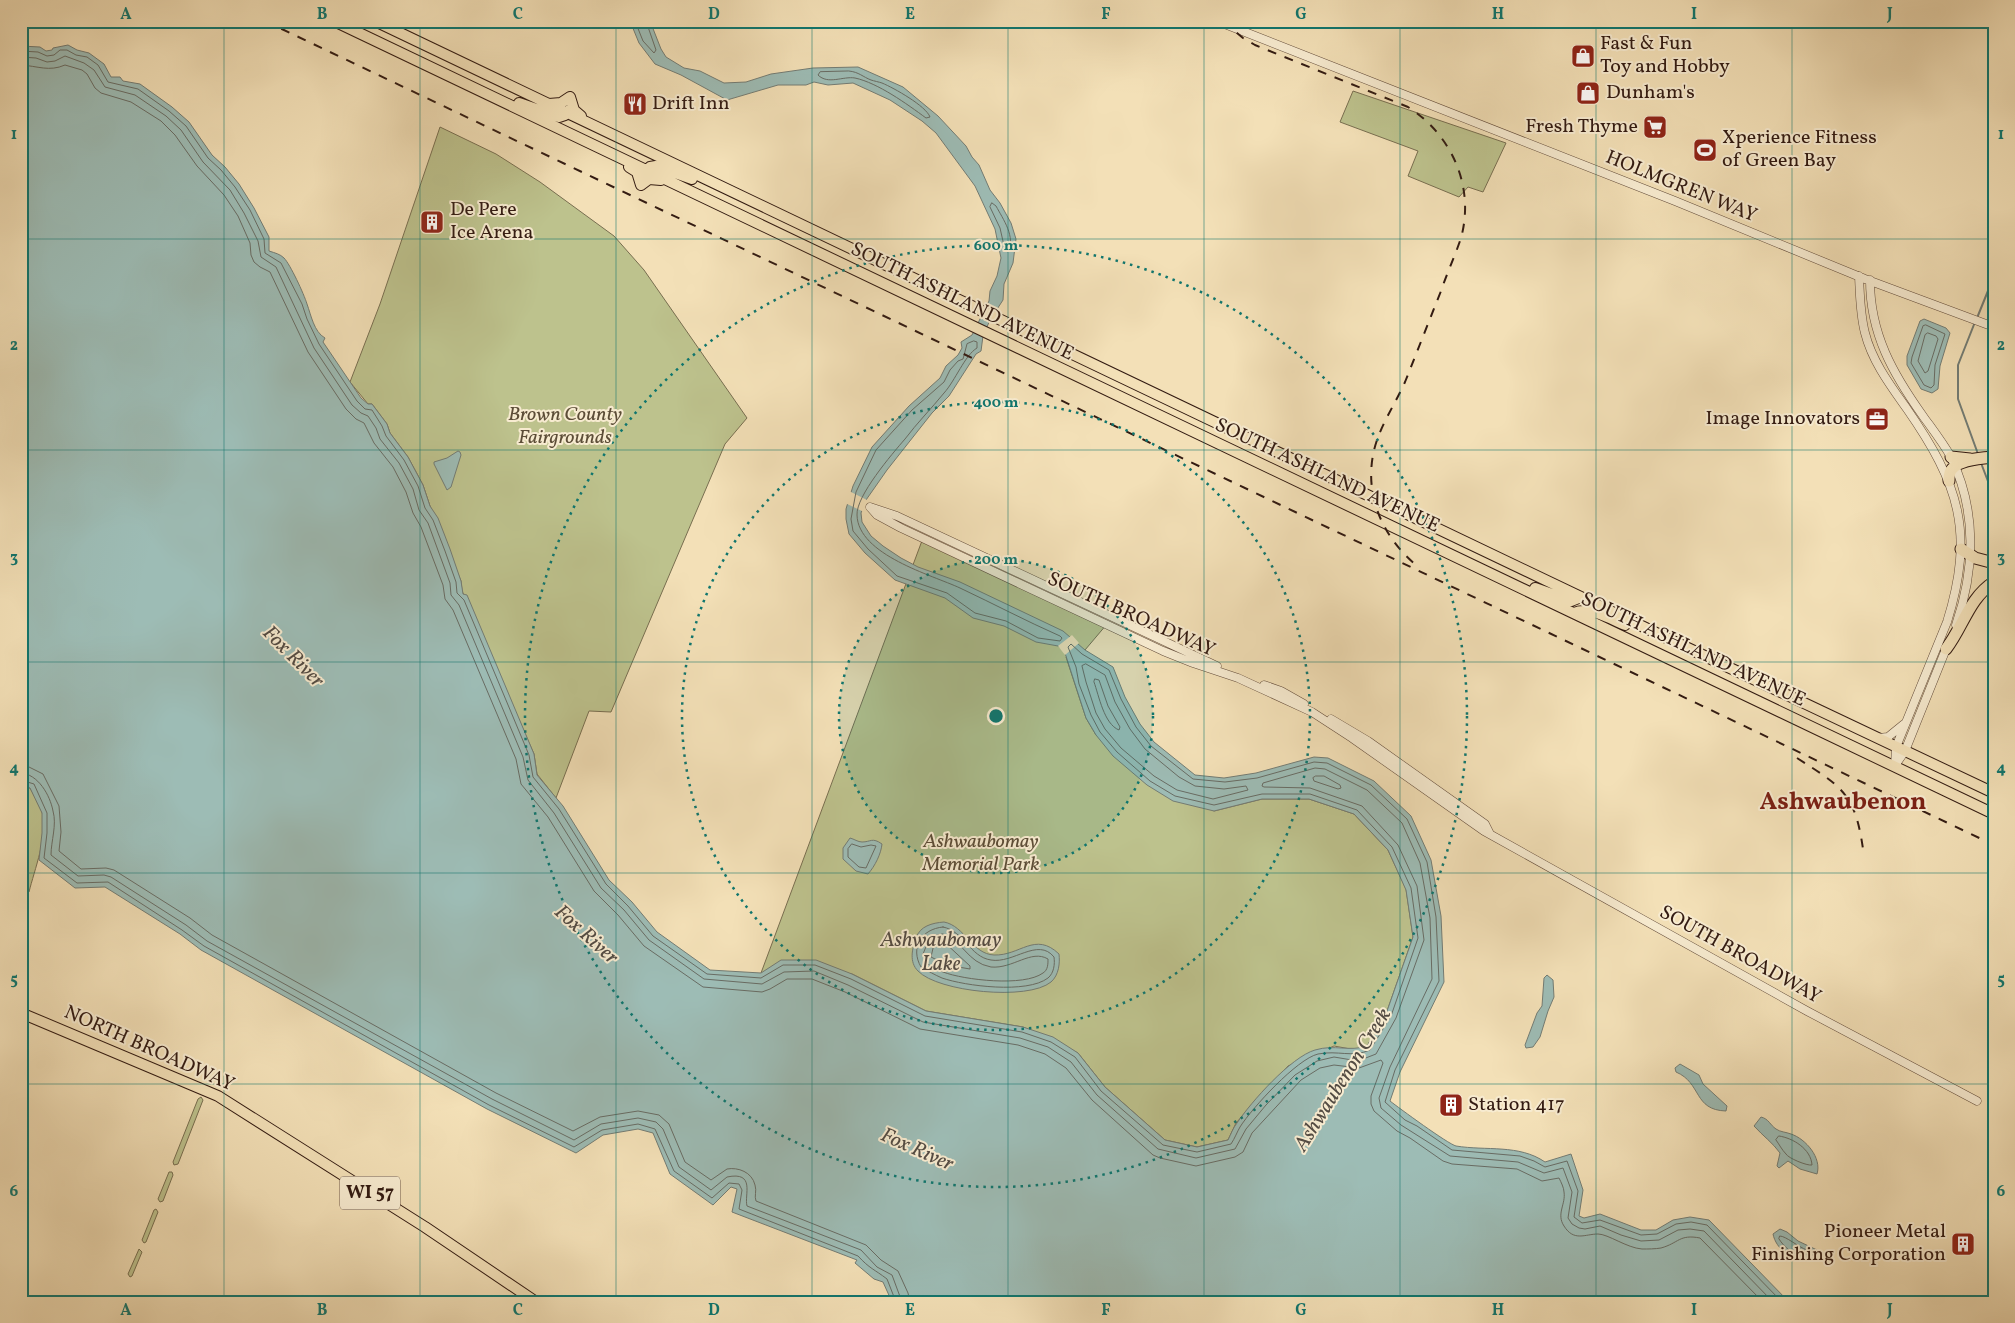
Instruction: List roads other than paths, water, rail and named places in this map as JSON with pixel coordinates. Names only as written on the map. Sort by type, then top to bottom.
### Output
[{"type":"highway","points":[[1948,481],[1953,462],[1994,457]]},
{"type":"highway","points":[[1961,549],[1971,556],[1994,563]]},
{"type":"highway","points":[[1946,649],[1955,637],[1972,603],[1981,592],[1994,582]]},
{"type":"main road","points":[[334,21],[485,93],[553,116],[563,117],[569,108],[570,97],[560,103],[550,104]]},
{"type":"main road","points":[[375,21],[550,104],[574,110],[578,114],[688,166],[704,178]]},
{"type":"main road","name":"SOUTH ASHLAND AVENUE","points":[[485,93],[643,174],[669,182],[1994,814]]},
{"type":"main road","name":"SOUTH ASHLAND AVENUE","points":[[569,108],[655,155],[717,185],[1673,642],[1994,793]]},
{"type":"main road","points":[[669,182],[652,178],[641,185],[643,174],[656,166],[706,184],[717,185]]},
{"type":"main road","points":[[1501,579],[1514,580],[1571,601],[1581,597]]},
{"type":"main road","points":[[1574,614],[1580,611],[1587,611],[1673,642]]},
{"type":"main road","name":"NORTH BROADWAY","points":[[21,1013],[218,1096],[425,1228],[536,1302]]},
{"type":"street","name":"HOLMGREN WAY","points":[[1217,21],[1675,201],[1859,276],[1994,327]]},
{"type":"street","points":[[1859,276],[1865,333],[1872,354],[1880,370],[1940,462],[1957,507],[1961,549],[1957,583],[1947,622],[1906,723],[1895,766]]},
{"type":"street","points":[[1870,280],[1872,311],[1879,339],[1889,364],[1953,462],[1968,509],[1971,556],[1963,605],[1946,649],[1900,749]]},
{"type":"street","name":"SOUTH BROADWAY","points":[[1490,834],[1485,824],[1368,741],[1287,694],[1208,663],[897,516],[870,507],[877,515],[901,528],[1193,664],[1238,678],[1312,712],[1348,735],[1484,831],[1779,995],[1977,1101]]},
{"type":"street","points":[[1877,738],[1888,736],[1906,723]]},
{"type":"water","points":[[630,21],[650,21],[666,57],[684,68],[700,71],[724,83],[746,82],[771,74],[813,68],[858,67],[903,87],[938,116],[966,146],[979,165],[990,190],[1011,223],[1016,239],[1013,263],[1004,284],[1003,300],[990,320],[983,336],[981,351],[976,354],[949,396],[932,413],[866,500],[861,513],[862,522],[871,536],[901,558],[918,567],[960,582],[1063,631],[1085,650],[1113,667],[1125,697],[1140,724],[1154,742],[1195,775],[1224,778],[1256,773],[1314,757],[1328,758],[1374,781],[1411,816],[1431,860],[1441,916],[1444,982],[1400,1072],[1390,1101],[1434,1133],[1456,1146],[1513,1150],[1535,1156],[1545,1162],[1571,1154],[1583,1190],[1579,1216],[1584,1218],[1600,1214],[1641,1230],[1656,1230],[1673,1220],[1690,1217],[1709,1220],[1789,1302],[892,1302],[883,1282],[874,1279],[855,1263],[857,1260],[732,1212],[737,1189],[731,1187],[713,1205],[670,1174],[653,1133],[638,1129],[603,1135],[576,1153],[487,1109],[201,950],[180,934],[105,887],[75,888],[39,860],[42,813],[30,788],[21,784],[21,46],[40,47],[46,51],[68,45],[89,53],[104,64],[111,77],[120,77],[123,81],[140,84],[172,107],[189,122],[212,155],[239,184],[269,237],[269,251],[287,261],[303,293],[316,328],[325,338],[323,342],[361,398],[368,404],[372,404],[387,424],[390,433],[408,457],[423,485],[430,506],[438,518],[450,549],[461,581],[463,594],[467,595],[534,754],[537,775],[563,806],[609,880],[632,902],[657,932],[710,970],[761,973],[781,960],[816,960],[852,974],[926,1011],[1023,1027],[1053,1037],[1078,1053],[1105,1087],[1165,1140],[1197,1147],[1228,1140],[1243,1114],[1272,1081],[1305,1054],[1322,1048],[1360,1048],[1367,1046],[1386,1014],[1413,937],[1406,890],[1388,850],[1354,814],[1309,799],[1262,799],[1214,811],[1173,801],[1147,785],[1113,756],[1096,735],[1086,718],[1064,651],[1058,646],[1036,642],[1004,626],[973,618],[945,598],[895,580],[865,553],[849,534],[846,509],[853,486],[872,447],[909,406],[940,378],[946,366],[958,355],[962,348],[961,342],[972,335],[989,301],[990,291],[997,276],[1001,258],[995,229],[975,186],[936,133],[922,121],[890,100],[853,83],[828,85],[814,82],[806,85],[778,85],[727,100],[681,75],[655,64],[639,43]]},
{"type":"water","points":[[1924,319],[1946,328],[1950,333],[1940,366],[1938,389],[1932,393],[1921,389],[1907,365],[1907,356],[1920,321]]},
{"type":"water","points":[[458,451],[461,455],[451,487],[447,490],[434,462],[447,458]]},
{"type":"water","points":[[850,838],[861,842],[874,840],[882,844],[877,860],[868,874],[856,871],[843,859],[843,848]]},
{"type":"water","name":"Ashwaubomay Lake","points":[[944,922],[958,929],[980,950],[994,955],[1012,952],[1035,944],[1050,947],[1059,954],[1056,976],[1051,982],[1040,988],[1004,992],[963,989],[929,978],[918,971],[913,964],[913,947],[918,934],[923,928],[931,924]]},
{"type":"water","points":[[1547,975],[1553,980],[1554,997],[1540,1037],[1533,1047],[1526,1048],[1525,1045],[1537,1013],[1542,1006],[1544,978]]},
{"type":"water","points":[[1680,1064],[1699,1075],[1703,1084],[1727,1106],[1726,1111],[1708,1106],[1703,1101],[1690,1083],[1676,1072],[1675,1068]]},
{"type":"water","points":[[1761,1117],[1778,1130],[1797,1136],[1812,1150],[1817,1162],[1817,1174],[1800,1169],[1788,1161],[1779,1168],[1777,1166],[1780,1153],[1754,1126]]},
{"type":"water","points":[[1780,1229],[1798,1241],[1817,1250],[1807,1261],[1790,1256],[1777,1244],[1773,1234]]},
{"type":"waterway","points":[[1977,318],[1994,276]]},
{"type":"waterway","points":[[1975,322],[1958,365],[1958,399],[1978,454]]},
{"type":"waterway","points":[[1981,463],[1994,497]]},
{"type":"railway","points":[[265,21],[1994,845]]},
{"type":"railway","points":[[1223,21],[1243,38],[1255,45],[1408,107],[1437,132],[1448,147],[1456,164],[1465,200],[1465,219],[1461,238],[1405,382],[1377,440],[1371,475],[1373,492],[1383,524],[1403,553],[1416,565]]},
{"type":"railway","points":[[1797,758],[1836,785],[1844,793],[1856,815],[1863,849]]},
{"type":"place","name":"Fast & Fun Toy and Hobby","points":[[1583,56]]},
{"type":"place","name":"Dunham's","points":[[1588,93]]},
{"type":"place","name":"Drift Inn","points":[[635,104]]},
{"type":"place","name":"Fresh Thyme","points":[[1655,127]]},
{"type":"place","name":"Xperience Fitness of Green Bay","points":[[1705,150]]},
{"type":"place","name":"De Pere Ice Arena","points":[[432,222]]},
{"type":"place","name":"Image Innovators","points":[[1877,419]]},
{"type":"place","name":"Station 417","points":[[1451,1105]]},
{"type":"place","name":"Pioneer Metal Finishing Corporation","points":[[1963,1244]]},
{"type":"district","name":"Ashwaubenon","points":[[1843,802]]},
{"type":"park label","name":"Brown County Fairgrounds","points":[[565,426]]},
{"type":"park label","name":"Ashwaubomay Memorial Park","points":[[981,854]]},
{"type":"water label","name":"Fox River","points":[[293,657]]},
{"type":"water label","name":"Fox River","points":[[586,935]]},
{"type":"water label","name":"Ashwaubenon Creek","points":[[1343,1080]]},
{"type":"water label","name":"Fox River","points":[[917,1150]]}]
